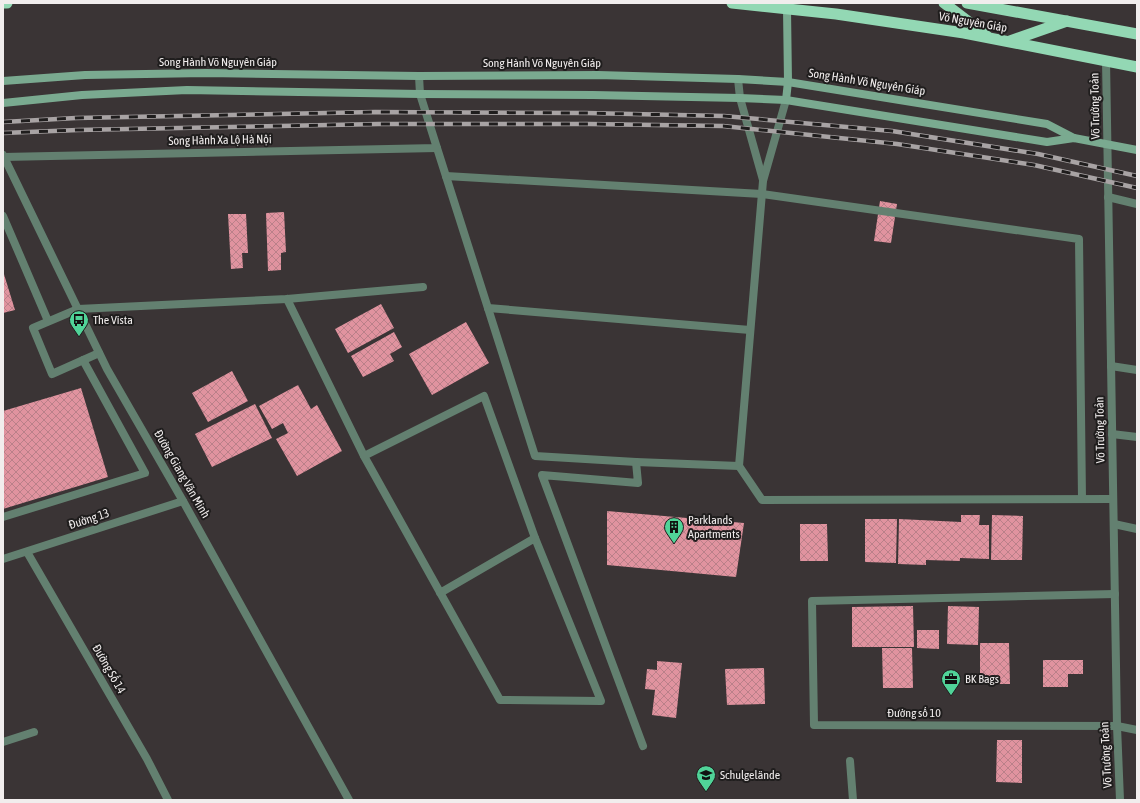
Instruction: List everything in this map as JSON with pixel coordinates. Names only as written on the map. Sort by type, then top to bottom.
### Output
[{"type":"highway","name":"Võ Nguyên Giáp","points":[[732,3],[836,14],[988,36],[1137,67]]},
{"type":"highway","points":[[944,3],[988,36]]},
{"type":"highway","name":"Võ Nguyên Giáp","points":[[967,3],[1137,34]]},
{"type":"highway","points":[[1009,41],[1068,21]]},
{"type":"main road","points":[[786,100],[788,82],[787,9]]},
{"type":"main road","name":"Song Hành Võ Nguyên Giáp","points":[[3,81],[100,74],[206,73],[419,76],[598,74],[788,82],[1047,124],[1074,138],[1137,150]]},
{"type":"main road","name":"Song Hành Võ Nguyên Giáp","points":[[3,103],[82,95],[187,90],[740,98],[786,100],[1047,142],[1074,138]]},
{"type":"street","name":"Võ Trường Toản","points":[[1106,60],[1114,594],[1120,800]]},
{"type":"street","points":[[419,76],[420,94],[535,456],[739,466]]},
{"type":"street","points":[[738,79],[740,98],[763,181]]},
{"type":"street","points":[[786,100],[763,181],[739,466],[762,500],[1113,499]]},
{"type":"street","name":"Song Hành Xa Lộ Hà Nội","points":[[3,156],[437,148]]},
{"type":"street","name":"Đường Giang Văn Minh","points":[[3,156],[107,369],[183,501],[349,800]]},
{"type":"street","points":[[446,176],[762,194],[1079,239],[1082,499]]},
{"type":"street","points":[[1108,197],[1137,204]]},
{"type":"street","points":[[3,216],[48,321]]},
{"type":"street","points":[[99,353],[52,374],[33,328],[78,309],[287,299],[423,287]]},
{"type":"street","points":[[287,299],[364,456],[500,700],[601,701],[535,538],[484,396],[364,456]]},
{"type":"street","points":[[488,308],[750,330]]},
{"type":"street","points":[[3,517],[145,473],[82,360]]},
{"type":"street","points":[[1111,366],[1137,370]]},
{"type":"street","points":[[1112,434],[1137,437]]},
{"type":"street","points":[[636,462],[638,482],[542,475],[643,746]]},
{"type":"street","name":"Đường 13","points":[[3,559],[183,501]]},
{"type":"street","points":[[1114,524],[1137,529]]},
{"type":"street","points":[[440,593],[535,538]]},
{"type":"street","name":"Đường Số 14","points":[[27,552],[147,758],[168,800]]},
{"type":"street","name":"Đường số 10","points":[[1114,594],[812,601],[814,725],[1117,726],[1137,730]]},
{"type":"street","points":[[3,742],[34,732]]},
{"type":"street","points":[[850,761],[853,800]]},
{"type":"building","points":[[880,201],[897,204],[891,243],[874,241]]},
{"type":"building","points":[[284,212],[286,252],[281,253],[281,270],[268,271],[266,213]]},
{"type":"building","points":[[228,214],[246,214],[248,253],[242,253],[243,268],[231,269]]},
{"type":"building","points":[[3,271],[15,310],[3,313]]},
{"type":"building","points":[[381,304],[394,328],[348,353],[335,329]]},
{"type":"building","points":[[466,322],[489,363],[432,395],[409,354]]},
{"type":"building","points":[[394,332],[402,347],[390,354],[394,361],[363,377],[351,356]]},
{"type":"building","points":[[232,371],[248,401],[208,422],[192,393]]},
{"type":"building","points":[[298,385],[311,409],[317,405],[342,451],[297,476],[276,439],[288,433],[283,423],[272,429],[259,406]]},
{"type":"building","points":[[81,388],[108,477],[3,509],[3,411]]},
{"type":"building","points":[[255,404],[272,438],[212,467],[195,434]]},
{"type":"building","name":"Parklands Apartments","points":[[607,511],[744,523],[736,577],[607,565]]},
{"type":"building","points":[[961,515],[980,515],[979,525],[989,525],[989,559],[960,558],[960,561],[926,560],[926,565],[898,564],[899,519],[961,522]]},
{"type":"building","points":[[992,515],[1023,516],[1022,560],[991,560]]},
{"type":"building","points":[[865,519],[897,519],[896,563],[865,562]]},
{"type":"building","points":[[800,524],[827,524],[828,561],[800,561]]},
{"type":"building","points":[[913,606],[914,647],[852,647],[852,607]]},
{"type":"building","points":[[948,606],[979,607],[978,645],[947,644]]},
{"type":"building","points":[[917,630],[939,630],[939,649],[917,648]]},
{"type":"building","points":[[980,643],[1009,643],[1010,684],[991,684],[991,676],[980,676]]},
{"type":"building","points":[[882,648],[912,648],[913,688],[883,688]]},
{"type":"building","points":[[1043,660],[1083,660],[1083,674],[1068,674],[1068,687],[1043,687]]},
{"type":"building","points":[[657,661],[682,663],[676,718],[652,715],[655,690],[645,689],[647,669],[657,670]]},
{"type":"building","points":[[764,668],[765,704],[727,705],[725,669]]},
{"type":"building","points":[[997,740],[1022,740],[1022,783],[996,782]]},
{"type":"railway","points":[[3,122],[76,118],[375,112],[586,113],[724,116],[892,131],[1038,154],[1137,176]]},
{"type":"railway","points":[[3,133],[78,130],[379,124],[589,124],[723,126],[897,144],[1034,165],[1137,188]]},
{"type":"place","name":"The Vista","points":[[79,337]]},
{"type":"place","name":"Parklands Apartments","points":[[674,544]]},
{"type":"place","name":"BK Bags","points":[[951,696]]},
{"type":"place","name":"Schulgelände","points":[[706,792]]}]
